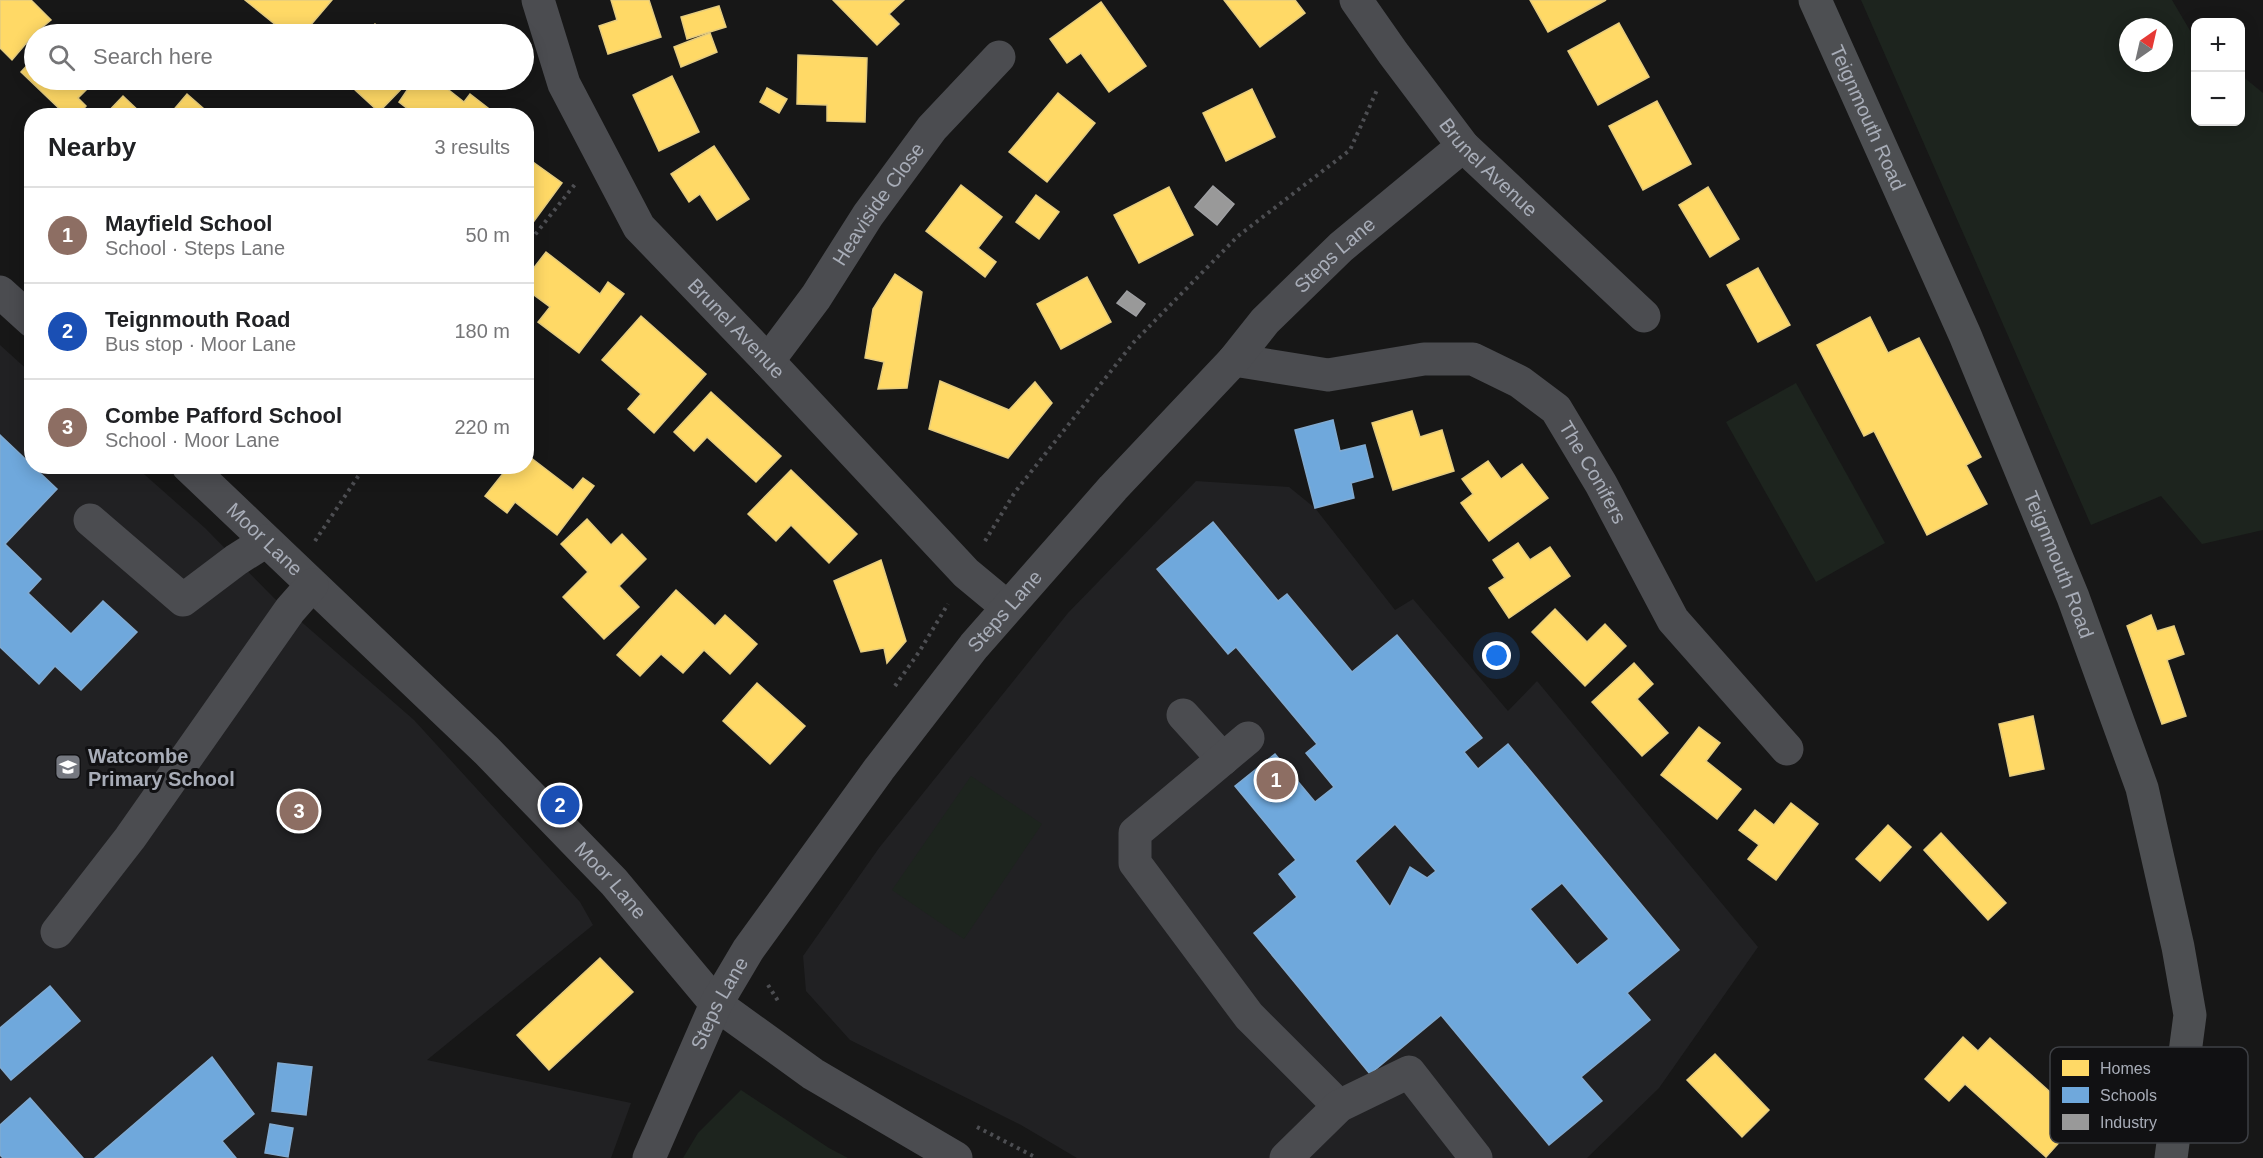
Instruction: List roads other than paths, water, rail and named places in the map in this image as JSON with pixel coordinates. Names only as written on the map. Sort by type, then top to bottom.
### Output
[{"type":"main road","name":"Teignmouth Road","points":[[1815,0],[1965,335],[2073,597],[2142,788],[2178,947],[2190,1016],[2186,1047]]},
{"type":"main road","name":"Teignmouth Road","points":[[2171,1158],[2173,1143]]},
{"type":"street","name":"Brunel Avenue","points":[[538,0],[564,84],[639,227],[966,573],[1007,607]]},
{"type":"street","name":"Brunel Avenue","points":[[1356,0],[1463,146],[1644,316]]},
{"type":"street","name":"Heaviside Close","points":[[768,361],[816,297],[868,215],[932,128],[999,57]]},
{"type":"street","name":"Steps Lane","points":[[649,1158],[716,1004],[755,941],[879,770],[974,646],[1113,488],[1234,360],[1264,321],[1341,247],[1463,146]]},
{"type":"street","points":[[0,292],[24,314]]},
{"type":"street","name":"The Conifers","points":[[1234,360],[1328,375],[1424,359],[1473,359],[1520,382],[1556,409],[1601,484],[1673,620],[1787,748]]},
{"type":"street","name":"Moor Lane","points":[[196,474],[487,751],[614,882],[716,1004],[813,1074],[956,1158]]},
{"type":"street","points":[[90,520],[183,600],[236,560],[266,541]]},
{"type":"street","points":[[57,932],[130,838],[284,620],[304,577]]},
{"type":"street","points":[[1183,715],[1223,759]]},
{"type":"street","points":[[1248,738],[1135,833],[1135,863],[1249,1016],[1340,1106]]},
{"type":"street","points":[[1286,1158],[1340,1106],[1409,1072],[1476,1158]]},
{"type":"place","name":"Watcombe Primary School","points":[[68,767]]},
{"type":"place","name":"Mayfield School","points":[[1276,780]]},
{"type":"place","name":"Teignmouth Road","points":[[560,805]]},
{"type":"place","name":"Combe Pafford School","points":[[299,811]]}]
